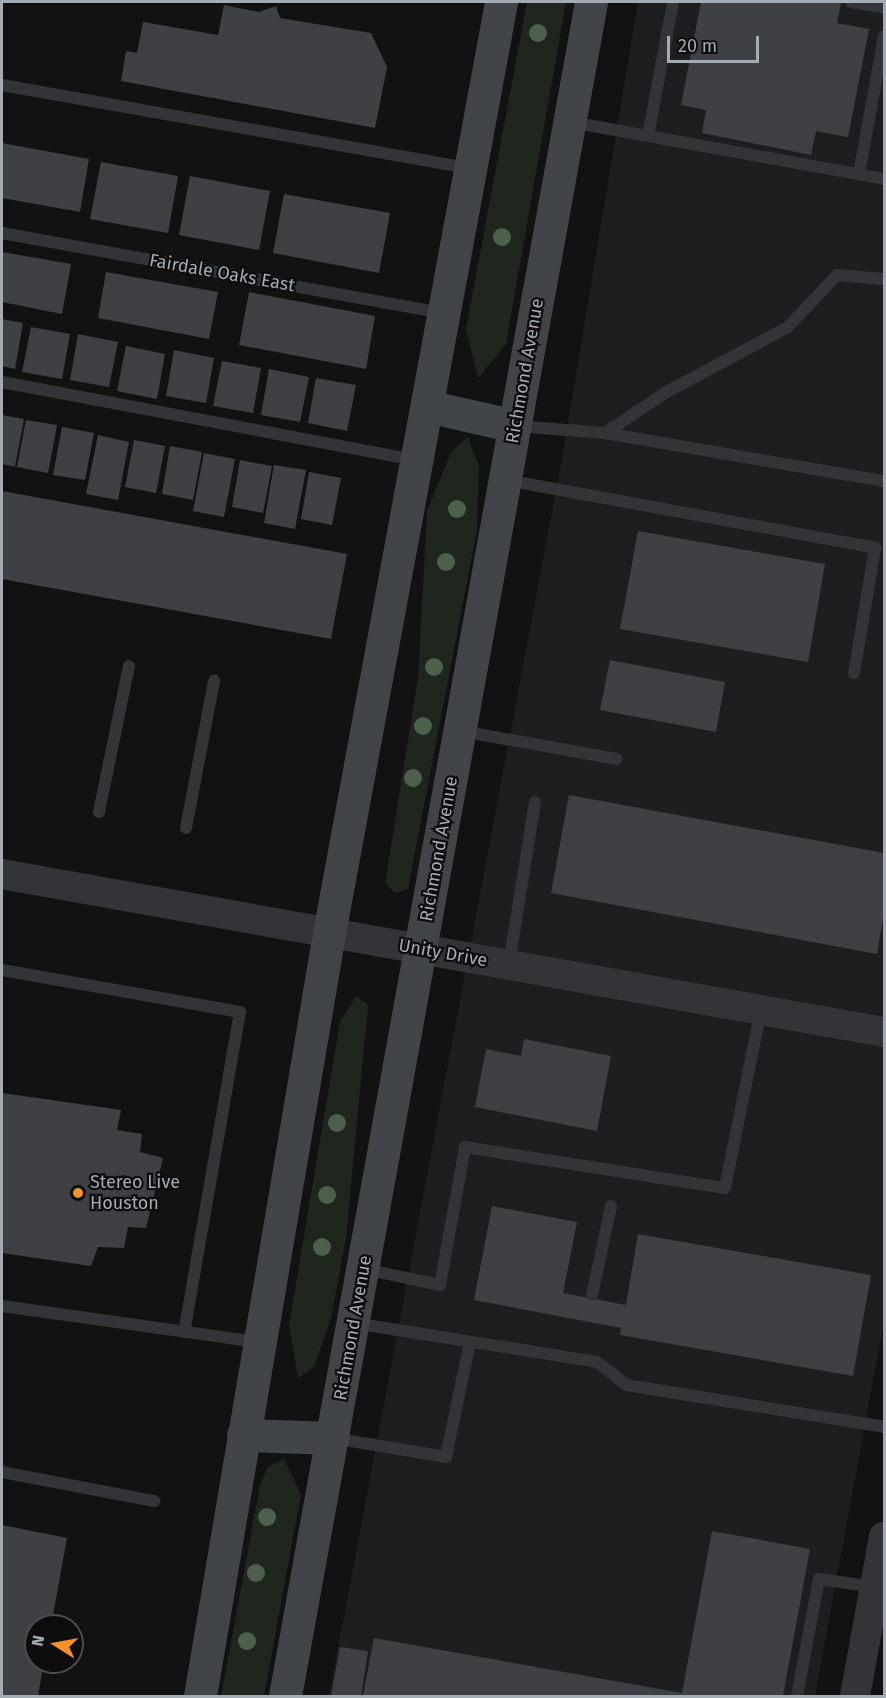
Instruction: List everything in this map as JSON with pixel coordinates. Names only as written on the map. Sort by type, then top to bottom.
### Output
[{"type":"main road","points":[[200,1696],[329,933],[501,2]]},
{"type":"main road","name":"Richmond Avenue","points":[[285,1696],[364,1269],[591,2]]},
{"type":"main road","points":[[427,406],[515,426]]},
{"type":"main road","points":[[243,1435],[333,1438]]},
{"type":"street","name":"Unity Drive","points":[[2,874],[885,1032]]},
{"type":"street","points":[[855,1696],[885,1537]]},
{"type":"lane","points":[[648,136],[673,2]]},
{"type":"lane","points":[[851,2],[885,8]]},
{"type":"lane","points":[[859,174],[885,36]]},
{"type":"lane","points":[[2,85],[471,168]]},
{"type":"lane","points":[[570,122],[885,178]]},
{"type":"lane","name":"Fairdale Oaks East","points":[[2,233],[443,313]]},
{"type":"lane","points":[[605,433],[664,393],[788,327],[837,275],[885,279]]},
{"type":"lane","points":[[2,381],[417,460]]},
{"type":"lane","points":[[515,426],[605,433],[885,481]]},
{"type":"lane","points":[[505,480],[875,548],[854,673]]},
{"type":"lane","points":[[99,812],[129,666]]},
{"type":"lane","points":[[186,828],[214,681]]},
{"type":"lane","points":[[460,731],[616,759]]},
{"type":"lane","points":[[508,965],[535,802]]},
{"type":"lane","points":[[2,970],[240,1012],[184,1332]]},
{"type":"lane","points":[[364,1269],[440,1285],[465,1147],[725,1188],[761,1010]]},
{"type":"lane","points":[[592,1295],[611,1206]]},
{"type":"lane","points":[[2,1306],[259,1342]]},
{"type":"lane","points":[[354,1323],[597,1362],[626,1385],[885,1427]]},
{"type":"lane","points":[[333,1438],[446,1457],[470,1342]]},
{"type":"lane","points":[[2,1472],[154,1501]]},
{"type":"lane","points":[[797,1696],[819,1580],[875,1587]]},
{"type":"shaded area","points":[[527,2],[566,2],[506,344],[478,378],[466,329]]},
{"type":"shaded area","points":[[638,2],[884,2],[884,1321],[815,1696],[329,1696],[562,459]]},
{"type":"shaded area","points":[[468,437],[479,467],[477,530],[408,889],[395,893],[385,883],[418,678],[427,511],[451,452]]},
{"type":"shaded area","points":[[356,996],[368,1005],[346,1239],[331,1318],[314,1367],[298,1378],[289,1325],[340,1022]]},
{"type":"shaded area","points":[[284,1458],[301,1495],[264,1696],[221,1696],[260,1485],[267,1468]]},
{"type":"building","points":[[701,2],[841,3],[837,23],[869,29],[848,137],[816,131],[811,155],[702,133],[706,110],[681,105]]},
{"type":"building","points":[[224,5],[259,12],[276,6],[280,18],[371,33],[387,67],[375,128],[121,81],[126,51],[137,53],[143,22],[218,35]]},
{"type":"building","points":[[2,143],[89,159],[80,212],[2,198]]},
{"type":"building","points":[[101,162],[178,176],[168,233],[90,219]]},
{"type":"building","points":[[190,176],[270,191],[259,250],[179,235]]},
{"type":"building","points":[[284,194],[390,213],[379,273],[273,253]]},
{"type":"building","points":[[2,252],[71,264],[62,314],[2,302]]},
{"type":"building","points":[[106,272],[218,292],[209,339],[98,318]]},
{"type":"building","points":[[249,292],[375,316],[366,369],[239,345]]},
{"type":"building","points":[[2,319],[23,323],[15,369],[2,366]]},
{"type":"building","points":[[31,327],[70,334],[62,379],[22,372]]},
{"type":"building","points":[[78,334],[118,342],[109,387],[70,380]]},
{"type":"building","points":[[126,346],[165,354],[157,399],[117,391]]},
{"type":"building","points":[[174,350],[214,358],[206,403],[166,396]]},
{"type":"building","points":[[222,361],[261,368],[253,413],[213,406]]},
{"type":"building","points":[[269,369],[309,377],[300,422],[261,415]]},
{"type":"building","points":[[316,378],[356,385],[347,431],[308,423]]},
{"type":"building","points":[[2,415],[24,419],[15,467],[2,464]]},
{"type":"building","points":[[26,420],[57,425],[48,473],[17,467]]},
{"type":"building","points":[[62,427],[94,433],[85,480],[53,475]]},
{"type":"building","points":[[98,435],[129,442],[118,500],[86,494]]},
{"type":"building","points":[[134,440],[165,446],[156,493],[125,487]]},
{"type":"building","points":[[170,446],[202,452],[193,500],[162,494]]},
{"type":"building","points":[[204,453],[235,459],[224,517],[193,511]]},
{"type":"building","points":[[240,460],[272,466],[263,513],[232,507]]},
{"type":"building","points":[[274,465],[306,470],[295,529],[264,523]]},
{"type":"building","points":[[309,472],[341,478],[332,525],[301,519]]},
{"type":"building","points":[[2,491],[347,554],[331,639],[2,579]]},
{"type":"building","points":[[638,531],[825,564],[808,662],[620,629]]},
{"type":"building","points":[[610,660],[725,682],[716,732],[600,710]]},
{"type":"building","points":[[569,795],[884,853],[884,911],[877,954],[551,893]]},
{"type":"building","points":[[524,1039],[611,1056],[597,1131],[475,1107],[486,1049],[521,1056]]},
{"type":"building","name":"Stereo Live Houston","points":[[2,1093],[121,1110],[117,1130],[142,1134],[140,1152],[163,1158],[146,1228],[128,1227],[124,1248],[98,1247],[91,1266],[2,1253]]},
{"type":"building","points":[[492,1206],[577,1222],[563,1293],[626,1305],[638,1234],[871,1275],[853,1376],[620,1335],[621,1328],[474,1300]]},
{"type":"building","points":[[2,1525],[67,1538],[53,1614],[24,1614],[24,1674],[42,1674],[38,1696],[2,1696]]},
{"type":"building","points":[[712,1531],[810,1549],[783,1696],[363,1696],[374,1638],[682,1693]]},
{"type":"building","points":[[340,1647],[368,1651],[361,1696],[331,1696]]},
{"type":"place","name":"Stereo Live Houston","points":[[78,1193]]}]
